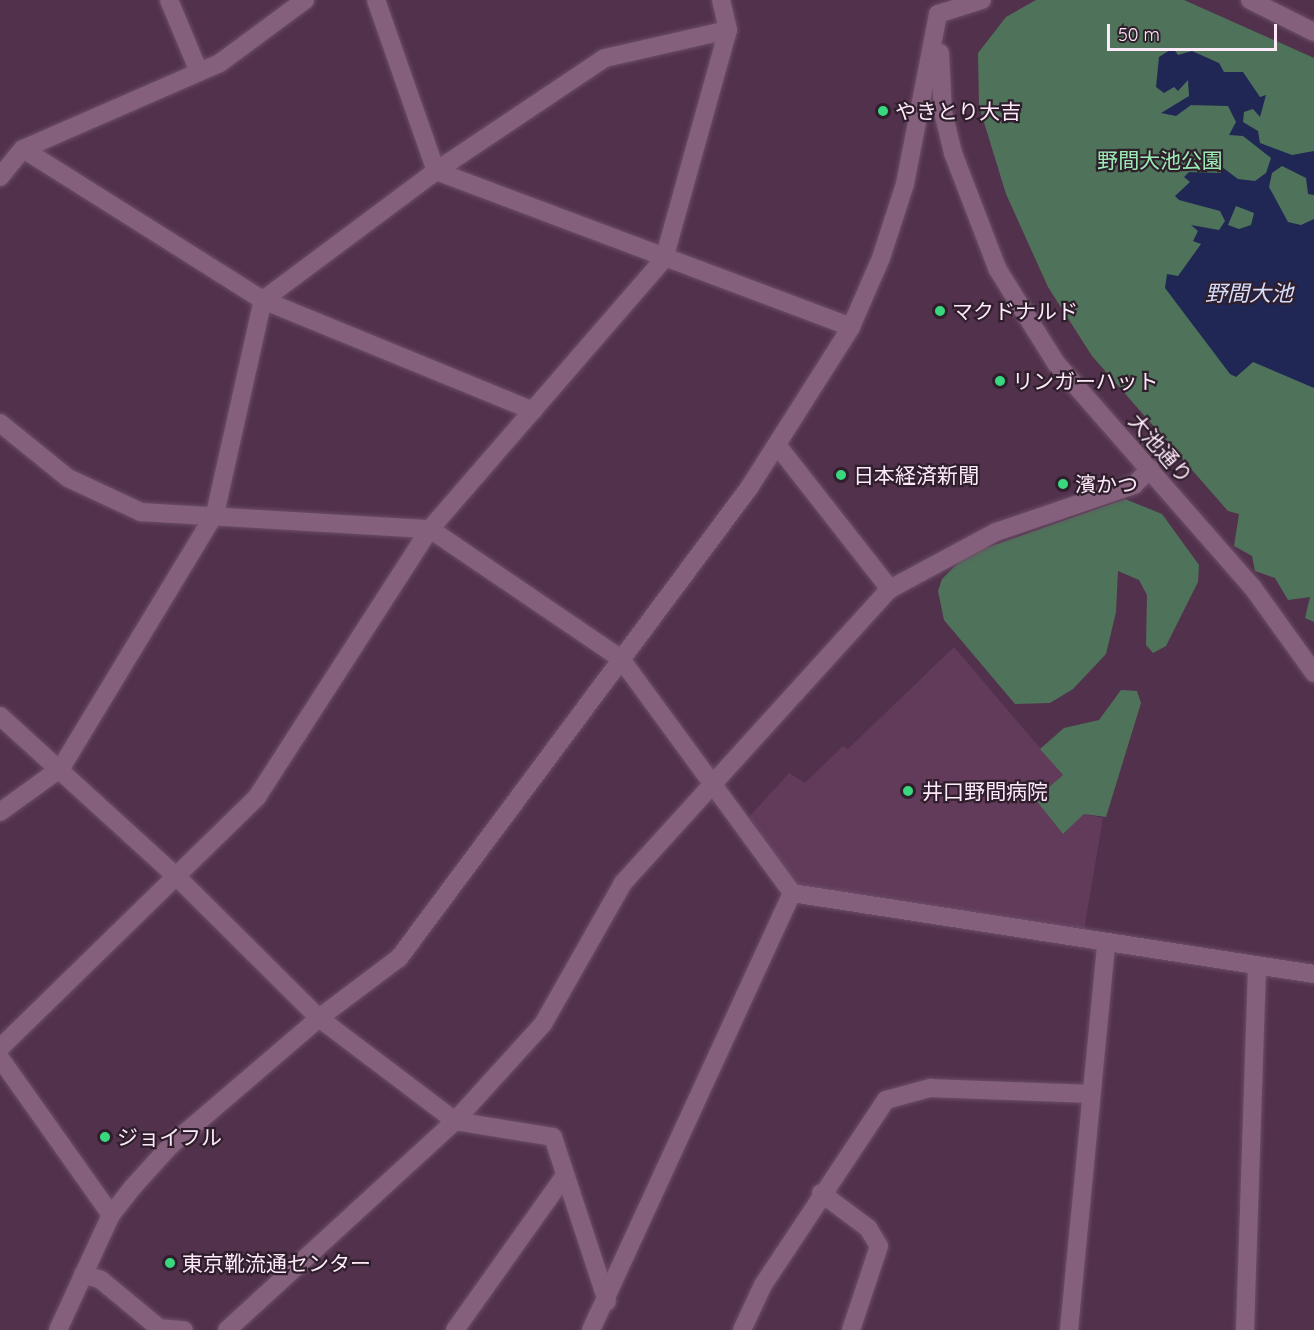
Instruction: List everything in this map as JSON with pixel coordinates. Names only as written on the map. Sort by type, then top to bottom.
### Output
[{"type":"street","points":[[169,0],[200,72]]},
{"type":"street","points":[[0,177],[23,149],[200,72],[305,0]]},
{"type":"street","points":[[376,0],[436,171],[664,259],[851,327]]},
{"type":"street","points":[[0,1048],[257,797],[430,529],[664,259],[728,30],[721,0]]},
{"type":"street","points":[[58,1330],[111,1215],[171,1145],[319,1018],[399,958],[777,445],[851,327],[905,184],[937,7],[982,0]]},
{"type":"street","points":[[1250,0],[1314,32]]},
{"type":"street","name":"大池通り","points":[[937,7],[943,112],[998,270],[1056,363],[1253,588],[1314,673]]},
{"type":"street","points":[[0,812],[61,768],[215,514],[263,300],[436,171],[604,58],[728,30]]},
{"type":"street","points":[[23,149],[263,300],[533,411]]},
{"type":"street","points":[[0,423],[68,478],[141,512],[215,514],[430,529],[621,659],[714,781],[792,893],[1314,974]]},
{"type":"street","points":[[777,445],[890,589]]},
{"type":"street","points":[[227,1330],[455,1121],[543,1024],[623,883],[890,589],[996,532],[1134,484],[1150,469]]},
{"type":"street","points":[[0,716],[61,768],[175,875],[319,1018],[455,1121],[553,1137],[608,1301]]},
{"type":"street","points":[[591,1330],[608,1301],[792,893]]},
{"type":"street","points":[[1069,1330],[1106,943]]},
{"type":"street","points":[[1245,1330],[1257,966]]},
{"type":"street","points":[[0,1058],[111,1215]]},
{"type":"street","points":[[742,1330],[763,1286],[821,1192],[886,1100],[930,1088],[1090,1094]]},
{"type":"street","points":[[456,1330],[565,1175]]},
{"type":"street","points":[[821,1192],[868,1228],[879,1246],[851,1330]]},
{"type":"street","points":[[83,1274],[101,1280],[159,1328],[184,1330]]},
{"type":"shaded area","name":"井口野間病院","points":[[954,647],[1063,775],[1035,799],[1063,834],[1084,814],[1103,818],[1084,930],[803,890],[790,882],[749,817],[789,773],[805,783],[843,746],[848,749]]},
{"type":"green space","name":"野間大池公園","points":[[1036,0],[1184,0],[1314,58],[1314,622],[1305,618],[1310,597],[1288,600],[1275,578],[1255,571],[1252,556],[1234,546],[1239,514],[1228,511],[1092,356],[1048,287],[1006,194],[979,106],[978,53],[1006,17]]},
{"type":"green space","points":[[1125,499],[1162,514],[1199,565],[1198,582],[1166,646],[1153,653],[1146,645],[1147,595],[1139,580],[1118,571],[1116,612],[1106,654],[1073,689],[1050,703],[1015,704],[944,620],[938,591],[942,579],[966,555]]},
{"type":"green space","points":[[1121,690],[1137,691],[1141,703],[1106,817],[1084,814],[1063,834],[1035,799],[1063,775],[1040,749],[1064,728],[1099,720]]},
{"type":"water","name":"野間大池","points":[[1173,48],[1178,55],[1192,51],[1219,63],[1224,72],[1243,72],[1260,97],[1266,95],[1260,117],[1253,109],[1244,112],[1243,122],[1258,131],[1260,143],[1292,155],[1314,151],[1314,195],[1308,194],[1306,178],[1282,166],[1272,173],[1269,187],[1288,222],[1301,225],[1314,219],[1314,388],[1253,362],[1236,377],[1230,374],[1165,288],[1167,274],[1178,276],[1201,244],[1193,241],[1198,231],[1191,225],[1219,230],[1225,221],[1220,211],[1179,200],[1175,196],[1190,182],[1184,177],[1189,172],[1221,173],[1222,167],[1238,179],[1255,181],[1266,173],[1271,158],[1243,136],[1229,135],[1236,122],[1228,106],[1191,105],[1176,116],[1161,113],[1189,96],[1188,80],[1178,91],[1174,87],[1164,93],[1156,87],[1159,57]],"holes":[[[1236,206],[1254,213],[1251,225],[1239,229],[1228,225]]]},
{"type":"place","name":"やきとり大吉","points":[[883,111]]},
{"type":"place","name":"マクドナルド","points":[[940,311]]},
{"type":"place","name":"リンガーハット","points":[[1000,381]]},
{"type":"place","name":"日本経済新聞","points":[[841,475]]},
{"type":"place","name":"濱かつ","points":[[1063,484]]},
{"type":"place","name":"井口野間病院","points":[[908,791]]},
{"type":"place","name":"ジョイフル","points":[[105,1137]]},
{"type":"place","name":"東京靴流通センター","points":[[170,1263]]}]
